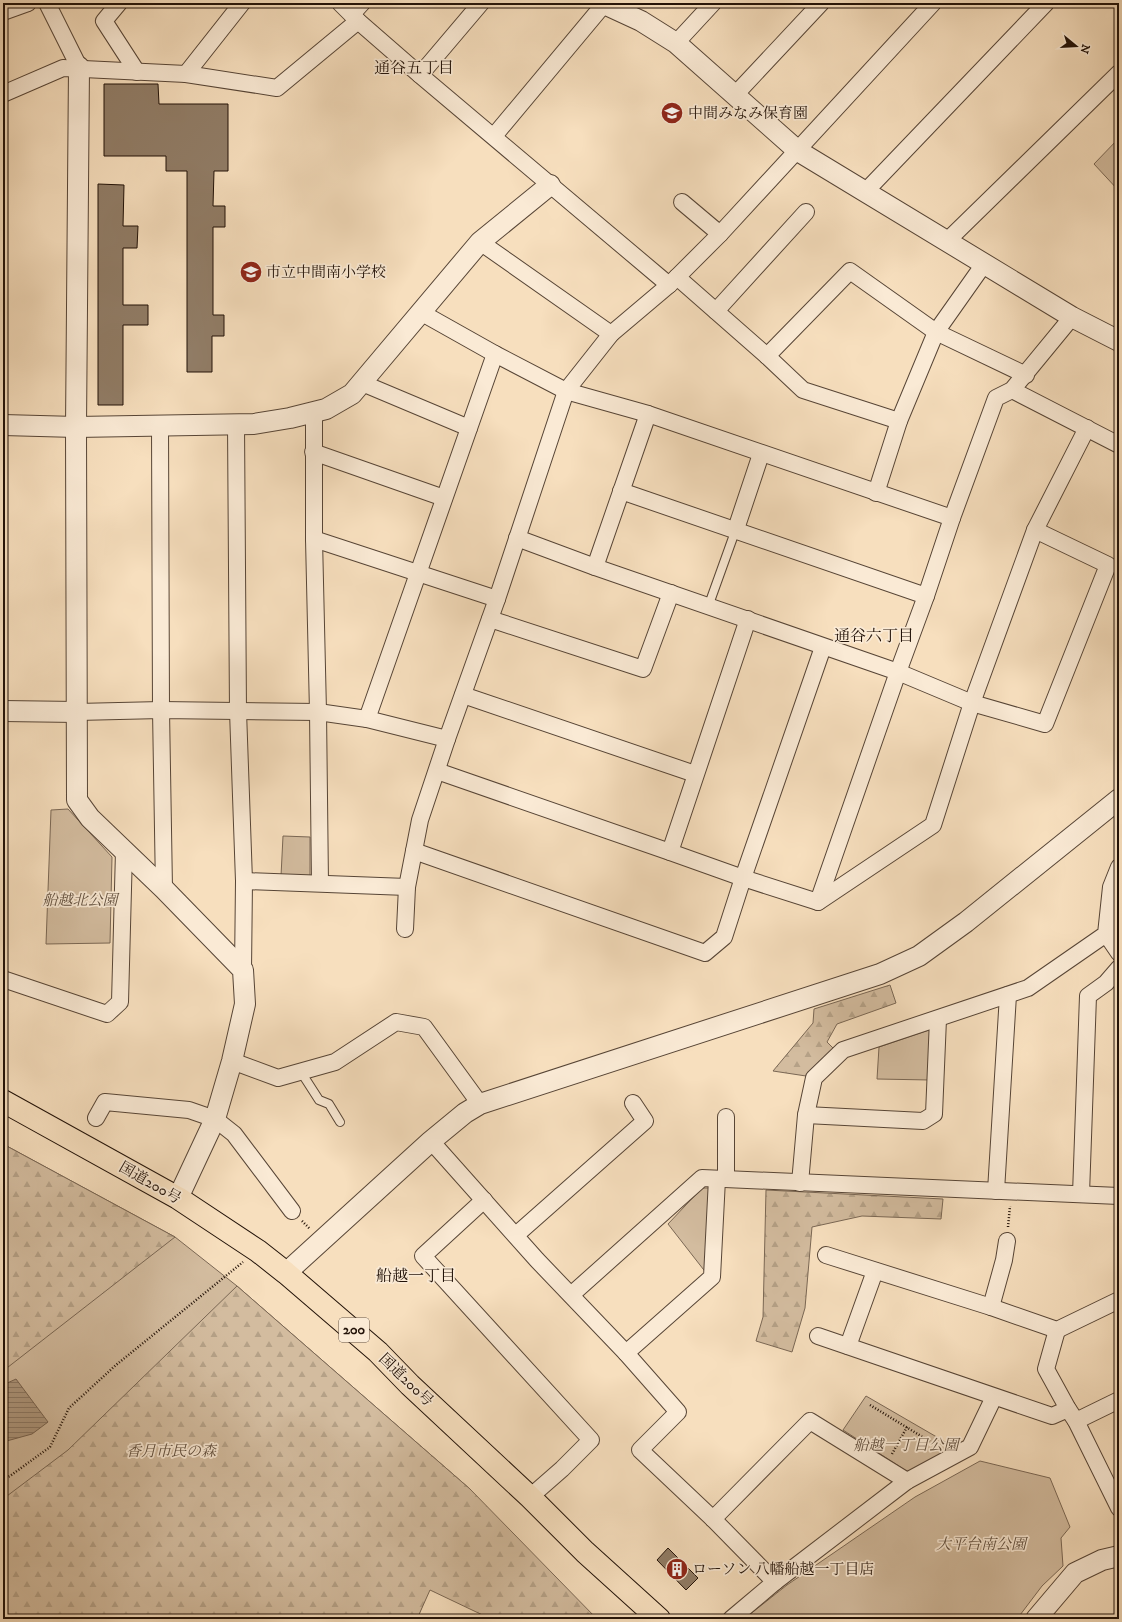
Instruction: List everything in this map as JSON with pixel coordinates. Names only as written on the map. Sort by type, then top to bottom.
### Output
[{"type":"highway","name":"国道200号","points":[[3,1101],[178,1198],[258,1251],[286,1273],[378,1352],[410,1385],[530,1497],[585,1552],[659,1619]]},
{"type":"street","points":[[3,12],[28,3]]},
{"type":"street","points":[[47,3],[79,67],[76,426],[78,712],[77,800],[90,818],[164,889],[243,970]]},
{"type":"street","points":[[119,3],[104,21],[137,72]]},
{"type":"street","points":[[186,74],[242,3]]},
{"type":"street","points":[[340,3],[358,13],[420,75],[494,136],[550,185],[673,281],[716,311],[803,390],[899,421]]},
{"type":"street","points":[[420,75],[481,3]]},
{"type":"street","points":[[494,136],[604,3],[640,21],[676,43],[734,96],[798,151],[1072,317],[1119,341]]},
{"type":"street","points":[[676,43],[713,3]]},
{"type":"street","points":[[734,96],[821,3]]},
{"type":"street","points":[[405,929],[407,887],[420,820],[447,739],[498,599],[566,391],[611,334],[673,281],[720,234],[933,3]]},
{"type":"street","points":[[865,192],[1046,3]]},
{"type":"street","points":[[3,94],[63,68],[79,67],[137,72],[186,74],[277,88],[358,13]]},
{"type":"street","points":[[947,240],[1119,73]]},
{"type":"street","points":[[3,425],[76,426],[254,424],[326,409],[352,394],[422,313],[480,242],[550,185]]},
{"type":"street","points":[[682,202],[720,234]]},
{"type":"street","points":[[716,311],[806,212]]},
{"type":"street","points":[[480,242],[611,334]]},
{"type":"street","points":[[876,493],[899,421],[936,332],[984,264]]},
{"type":"street","points":[[767,356],[850,271],[936,332],[1026,375]]},
{"type":"street","points":[[422,313],[495,354],[566,391],[648,414],[761,454],[952,518]]},
{"type":"street","points":[[818,902],[952,518],[996,398],[1012,390],[1026,375],[1072,317]]},
{"type":"street","points":[[366,720],[495,354]]},
{"type":"street","points":[[362,383],[469,428]]},
{"type":"street","points":[[1012,390],[1119,445]]},
{"type":"street","points":[[314,412],[314,539],[320,883]]},
{"type":"street","points":[[595,567],[648,414]]},
{"type":"street","points":[[178,1198],[215,1119],[232,1061],[245,1004],[243,970],[244,881],[238,711],[236,424]]},
{"type":"street","points":[[160,425],[161,710],[164,889]]},
{"type":"street","points":[[818,902],[933,825],[972,703],[1035,530],[1086,428]]},
{"type":"street","points":[[313,452],[444,498]]},
{"type":"street","points":[[736,529],[761,454]]},
{"type":"street","points":[[621,491],[736,529],[926,596]]},
{"type":"street","points":[[517,538],[595,567],[898,672],[972,703],[1044,724],[1108,565],[1035,530]]},
{"type":"street","points":[[314,539],[498,599]]},
{"type":"street","points":[[490,619],[643,669],[671,593]]},
{"type":"street","points":[[670,852],[748,620]]},
{"type":"street","points":[[414,851],[705,953],[724,937],[823,647]]},
{"type":"street","points":[[463,696],[695,774]]},
{"type":"street","points":[[3,711],[78,712],[161,710],[318,712],[366,720],[447,739]]},
{"type":"street","points":[[437,771],[743,878],[818,902]]},
{"type":"street","points":[[286,1273],[431,1141],[465,1113],[480,1104],[880,974],[919,956],[966,922],[1119,799]]},
{"type":"street","points":[[3,979],[107,1014],[120,1002],[124,851]]},
{"type":"street","points":[[1119,867],[1111,887],[1106,934],[1119,953]]},
{"type":"street","points":[[244,881],[407,887]]},
{"type":"street","points":[[800,1182],[806,1116],[814,1078],[844,1050],[1028,988],[1106,934]]},
{"type":"street","points":[[1081,1194],[1088,996],[1106,983],[1119,968]]},
{"type":"street","points":[[1003,1191],[1008,995]]},
{"type":"street","points":[[806,1116],[923,1121],[934,1114],[938,1019]]},
{"type":"street","points":[[232,1061],[278,1078],[335,1062],[396,1022],[424,1027],[480,1104]]},
{"type":"street","points":[[96,1118],[105,1102],[189,1110],[215,1119],[234,1134],[292,1211]]},
{"type":"street","points":[[516,1235],[645,1121],[633,1103]]},
{"type":"street","points":[[626,1353],[712,1277],[726,1117]]},
{"type":"street","points":[[431,1141],[571,1295],[626,1353],[678,1412],[640,1450],[713,1519],[775,1582]]},
{"type":"street","points":[[571,1295],[702,1178],[1119,1196]]},
{"type":"street","points":[[484,1200],[423,1256],[591,1440],[562,1469],[530,1497]]},
{"type":"street","points":[[991,1307],[1004,1260],[1007,1241]]},
{"type":"street","points":[[826,1255],[991,1307],[1057,1330],[1119,1300]]},
{"type":"street","points":[[848,1346],[875,1271]]},
{"type":"street","points":[[1057,1330],[1046,1368],[1072,1415],[1119,1508]]},
{"type":"street","points":[[818,1336],[1052,1416],[1072,1415],[1119,1400]]},
{"type":"street","points":[[731,1619],[775,1582],[907,1481],[970,1447],[994,1397]]},
{"type":"street","points":[[713,1519],[810,1421],[907,1481]]},
{"type":"street","points":[[1036,1619],[1075,1572],[1102,1560],[1119,1556]]},
{"type":"lane","points":[[708,606],[736,529]]},
{"type":"lane","points":[[301,1072],[319,1100],[329,1104],[340,1122]]},
{"type":"path","points":[[1003,1191],[1007,1241]]},
{"type":"path","points":[[292,1211],[322,1240]]},
{"type":"path","points":[[3,1479],[10,1476],[50,1447],[69,1408],[116,1365],[258,1251]]},
{"type":"path","points":[[870,1405],[955,1456]]},
{"type":"path","points":[[893,1452],[907,1428]]},
{"type":"green space","points":[[1119,138],[1119,191],[1094,164]]},
{"type":"green space","name":"船越北公園","points":[[68,809],[112,857],[110,943],[46,944],[51,810]]},
{"type":"green space","points":[[283,836],[310,837],[310,876],[281,876]]},
{"type":"green space","points":[[890,985],[896,1003],[837,1024],[827,1042],[833,1048],[806,1076],[773,1071],[813,1023],[814,1009]]},
{"type":"green space","points":[[932,1029],[930,1080],[877,1079],[879,1047]]},
{"type":"green space","name":"香月市民の森","points":[[3,1144],[175,1237],[237,1286],[470,1489],[417,1619],[3,1619]]},
{"type":"green space","points":[[3,1144],[175,1237],[3,1371]]},
{"type":"green space","points":[[702,1188],[710,1188],[707,1274],[668,1224]]},
{"type":"green space","points":[[766,1190],[943,1199],[941,1219],[862,1216],[812,1227],[805,1308],[792,1352],[756,1341],[763,1317]]},
{"type":"green space","name":"香月市民の森","points":[[237,1286],[470,1489],[597,1619],[491,1619],[430,1590],[417,1619],[3,1619],[3,1499],[68,1450]]},
{"type":"green space","name":"船越一丁目公園","points":[[866,1396],[954,1447],[908,1472],[843,1430]]},
{"type":"green space","name":"大平台南公園","points":[[980,1461],[1050,1478],[1070,1527],[1061,1538],[1063,1566],[1042,1586],[1017,1619],[744,1619],[787,1585],[915,1497]]},
{"type":"shaded area","points":[[16,1379],[48,1422],[32,1434],[3,1442],[3,1385]]},
{"type":"building","points":[[104,84],[158,84],[159,104],[228,104],[228,171],[214,171],[213,206],[225,206],[225,227],[213,227],[213,315],[224,315],[224,336],[212,336],[212,372],[187,372],[187,171],[166,171],[166,156],[104,156]]},
{"type":"building","points":[[98,184],[124,185],[123,226],[138,226],[137,248],[123,248],[123,305],[148,305],[148,325],[123,325],[123,405],[98,405]]},
{"type":"building","name":"ローソン 八幡船越一丁目店","points":[[668,1548],[698,1578],[686,1590],[657,1560]]},
{"type":"place","name":"中間みなみ保育園","points":[[672,113]]},
{"type":"place","name":"市立中間南小学校","points":[[251,272]]},
{"type":"place","name":"ローソン 八幡船越一丁目店","points":[[677,1569]]},
{"type":"district","name":"通谷五丁目","points":[[414,68]]},
{"type":"district","name":"通谷六丁目","points":[[874,636]]},
{"type":"district","name":"船越一丁目","points":[[416,1276]]}]
